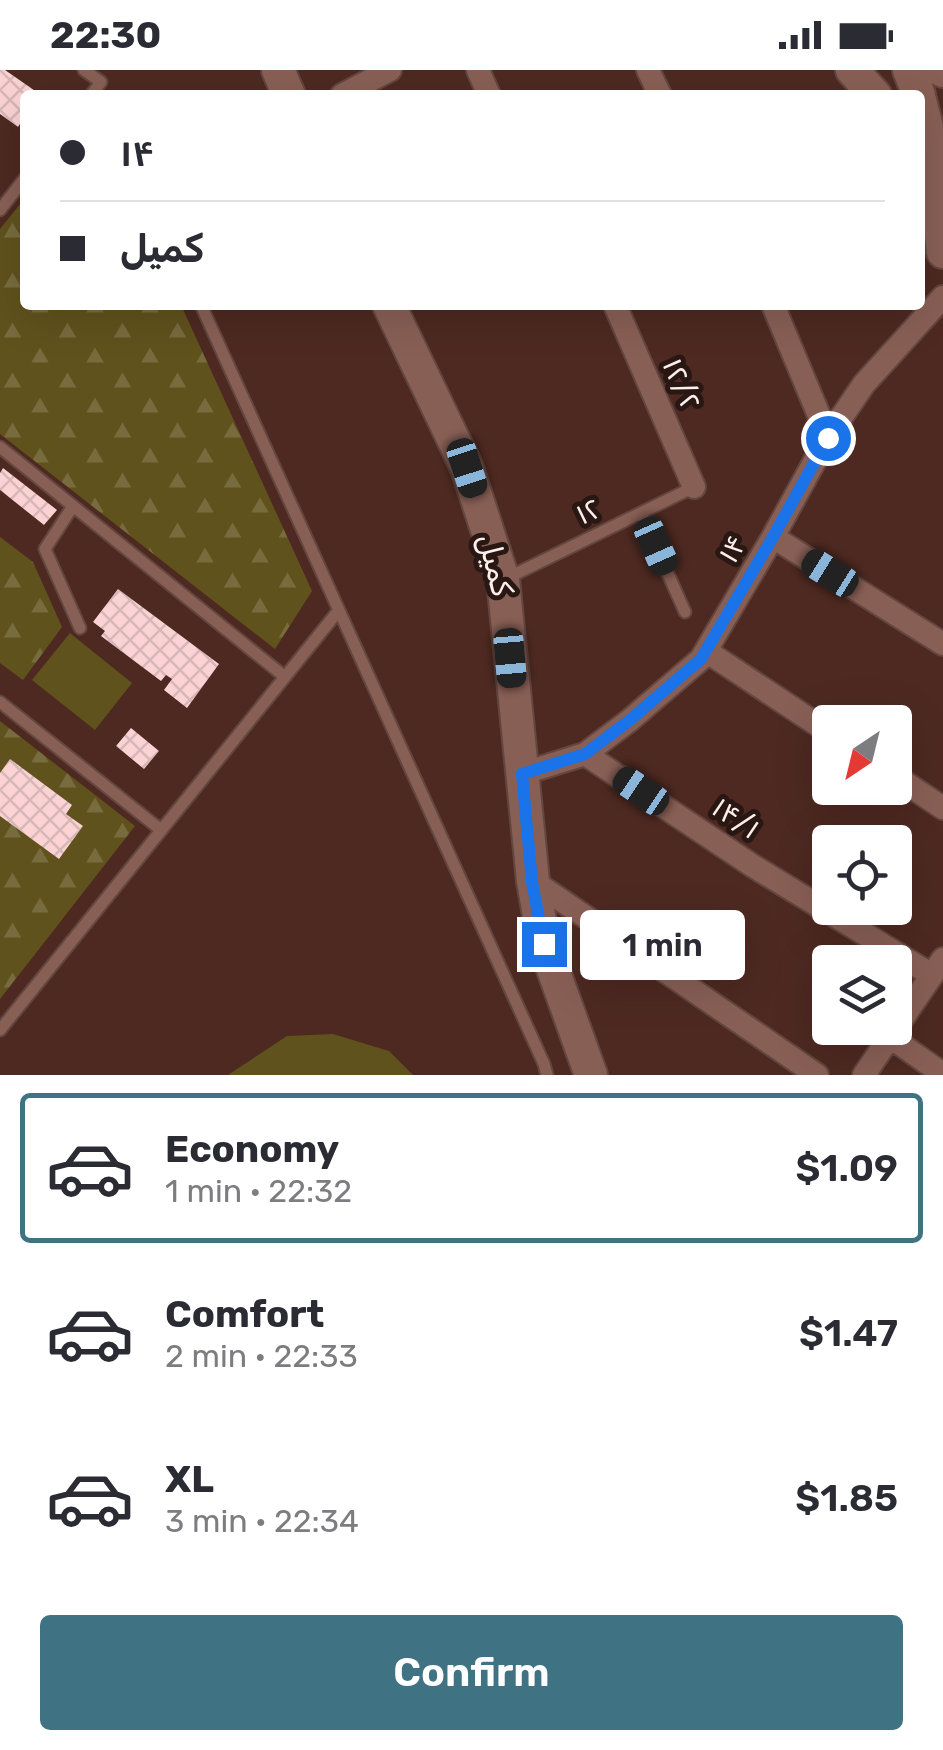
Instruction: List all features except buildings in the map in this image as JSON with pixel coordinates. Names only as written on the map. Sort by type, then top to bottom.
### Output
[{"type":"street","points":[[352,90],[390,70]]},
{"type":"street","points":[[852,70],[871,90]]},
{"type":"street","points":[[925,122],[943,252]]},
{"type":"street","name":"۱۴","points":[[522,774],[585,754],[687,673],[706,650],[828,438],[864,384],[943,297]]},
{"type":"street","name":"کمیل","points":[[391,310],[467,468],[503,580],[532,882],[544,944],[591,1075]]},
{"type":"street","name":"۱۲/۲","points":[[617,310],[694,487]]},
{"type":"street","points":[[774,310],[828,438]]},
{"type":"street","points":[[773,537],[943,644]]},
{"type":"street","points":[[706,650],[812,720]]},
{"type":"street","name":"۱۴/۱","points":[[585,754],[754,866],[938,967]]},
{"type":"street","points":[[912,787],[943,808]]},
{"type":"street","points":[[532,882],[817,1075]]},
{"type":"street","points":[[912,1004],[938,967]]},
{"type":"street","points":[[864,1075],[884,1045]]},
{"type":"street","points":[[903,1045],[943,1074]]},
{"type":"lane","points":[[84,70],[98,76]]},
{"type":"lane","points":[[0,210],[20,184]]},
{"type":"lane","points":[[203,310],[547,1075]]},
{"type":"lane","points":[[0,447],[285,677]]},
{"type":"lane","name":"۱۲","points":[[503,580],[694,487]]},
{"type":"lane","points":[[73,506],[45,549],[80,628]]},
{"type":"lane","points":[[641,513],[685,612]]},
{"type":"lane","points":[[0,1030],[339,610]]},
{"type":"lane","points":[[0,702],[161,830]]},
{"type":"green space","points":[[20,204],[20,310],[183,310],[312,591],[275,649],[0,434],[0,229]]},
{"type":"green space","points":[[0,537],[33,562],[62,627],[23,680],[0,663]]},
{"type":"green space","points":[[70,633],[132,683],[95,730],[32,680]]},
{"type":"green space","points":[[0,721],[135,826],[0,999]]},
{"type":"green space","points":[[333,1034],[389,1051],[413,1075],[228,1075],[287,1036]]},
{"type":"route","points":[[544,944],[532,882],[522,774],[585,754],[701,659],[828,438]]}]
